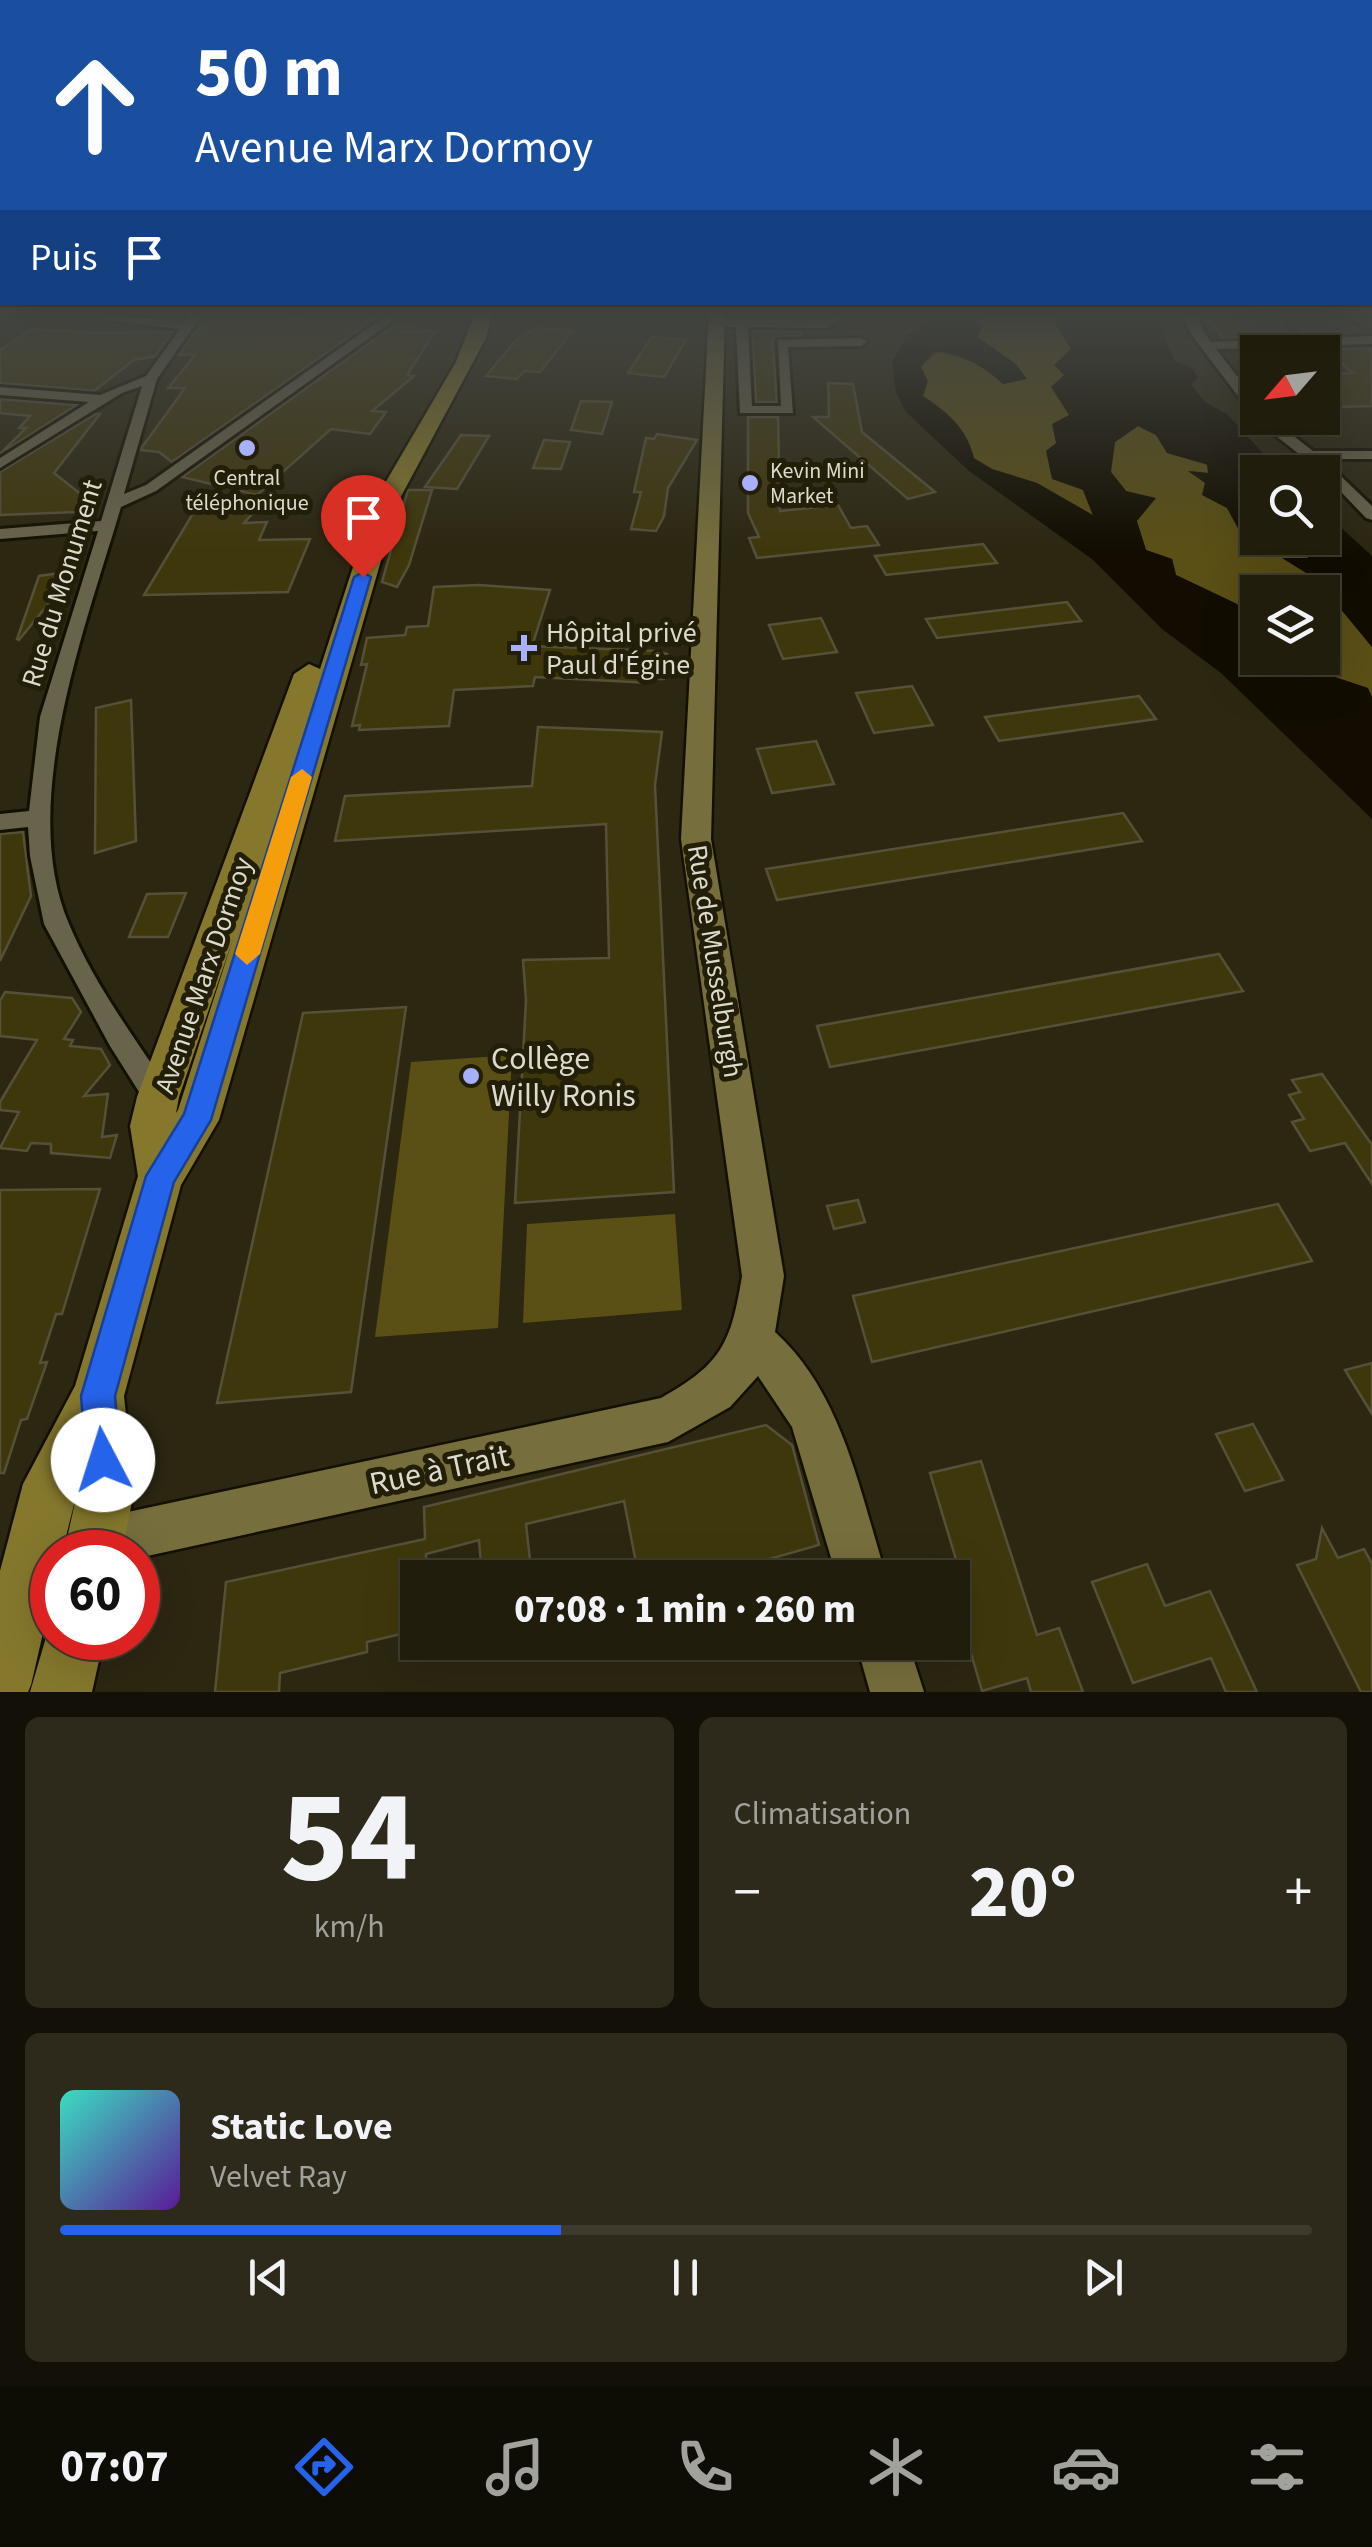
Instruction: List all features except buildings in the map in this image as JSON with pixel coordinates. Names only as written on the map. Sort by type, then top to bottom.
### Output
[{"type":"main road","name":"Avenue Marx Dormoy","points":[[160,1176],[152,1126],[158,1097],[382,464],[430,392]]},
{"type":"main road","name":"Avenue Marx Dormoy","points":[[160,1176],[196,1120],[386,502],[418,438],[448,392]]},
{"type":"main road","points":[[0,1685],[51,1484],[98,1396],[160,1176]]},
{"type":"main road","points":[[98,1396],[106,1492],[98,1530]]},
{"type":"main road","points":[[62,1692],[69,1660]]},
{"type":"street","points":[[12,392],[103,399]]},
{"type":"street","points":[[0,464],[120,392]]},
{"type":"street","name":"Rue du Monument","points":[[148,392],[50,716],[39,818],[41,856],[56,924],[119,1038],[158,1097]]},
{"type":"street","points":[[114,504],[151,488],[287,392]]},
{"type":"street","name":"Rue de Musselburgh","points":[[728,392],[696,840],[763,1276],[754,1343]]},
{"type":"street","points":[[729,404],[749,410],[788,410],[786,392]]},
{"type":"street","points":[[1285,435],[1310,455]]},
{"type":"street","points":[[1340,455],[1372,455]]},
{"type":"street","points":[[1340,484],[1372,515]]},
{"type":"street","points":[[0,534],[107,525]]},
{"type":"street","points":[[0,822],[39,818]]},
{"type":"street","points":[[754,1343],[783,1369],[812,1417],[856,1560]]},
{"type":"street","name":"Rue à Trait","points":[[160,1533],[668,1419],[710,1396],[735,1374],[754,1343]]},
{"type":"street","points":[[887,1660],[897,1692]]},
{"type":"shaded area","points":[[896,392],[924,392],[923,396],[955,422],[974,458],[992,469],[1037,483],[1093,515],[1083,490],[1052,479],[1046,451],[1056,443],[1052,424],[1069,415],[1054,392],[1197,392],[1206,403],[1227,414],[1240,428],[1240,435],[1246,435],[1264,455],[1240,455],[1240,531],[1227,508],[1202,495],[1205,483],[1188,471],[1208,473],[1207,464],[1167,453],[1156,435],[1138,426],[1115,442],[1111,472],[1126,491],[1156,498],[1137,521],[1146,550],[1172,559],[1176,575],[1240,607],[1240,675],[1329,675],[1368,688],[1372,697],[1372,819],[1221,673],[1162,629],[1092,559],[969,471],[906,412]]},
{"type":"shaded area","points":[[923,392],[1069,392],[1083,490],[1093,516],[1037,483],[992,469],[973,458],[955,422]]},
{"type":"shaded area","points":[[1138,426],[1156,435],[1167,453],[1207,465],[1209,473],[1191,471],[1205,483],[1203,495],[1227,508],[1240,533],[1240,555],[1307,555],[1308,558],[1284,559],[1310,575],[1240,575],[1240,607],[1176,575],[1172,559],[1146,550],[1126,491],[1110,471],[1115,442]]},
{"type":"shaded area","points":[[1340,527],[1372,556],[1372,647],[1340,608],[1340,575],[1310,575],[1282,558],[1308,558],[1307,555],[1340,555]]},
{"type":"shaded area","points":[[1340,608],[1372,647],[1372,697],[1367,688],[1329,675],[1340,675]]},
{"type":"shaded area","points":[[512,1055],[498,1328],[375,1337],[411,1062]]},
{"type":"shaded area","points":[[675,1214],[682,1310],[523,1323],[527,1224]]},
{"type":"slow traffic","points":[[247,954],[302,777]]},
{"type":"place","name":"Central téléphonique","points":[[247,448]]},
{"type":"place","name":"Kevin Mini Market","points":[[750,483]]},
{"type":"place","name":"Hôpital privé Paul d'Égine","points":[[524,648]]},
{"type":"place","name":"Collège Willy Ronis","points":[[471,1076]]},
{"type":"route","points":[[103,1460],[98,1396],[160,1176],[196,1120],[363,577]]}]
